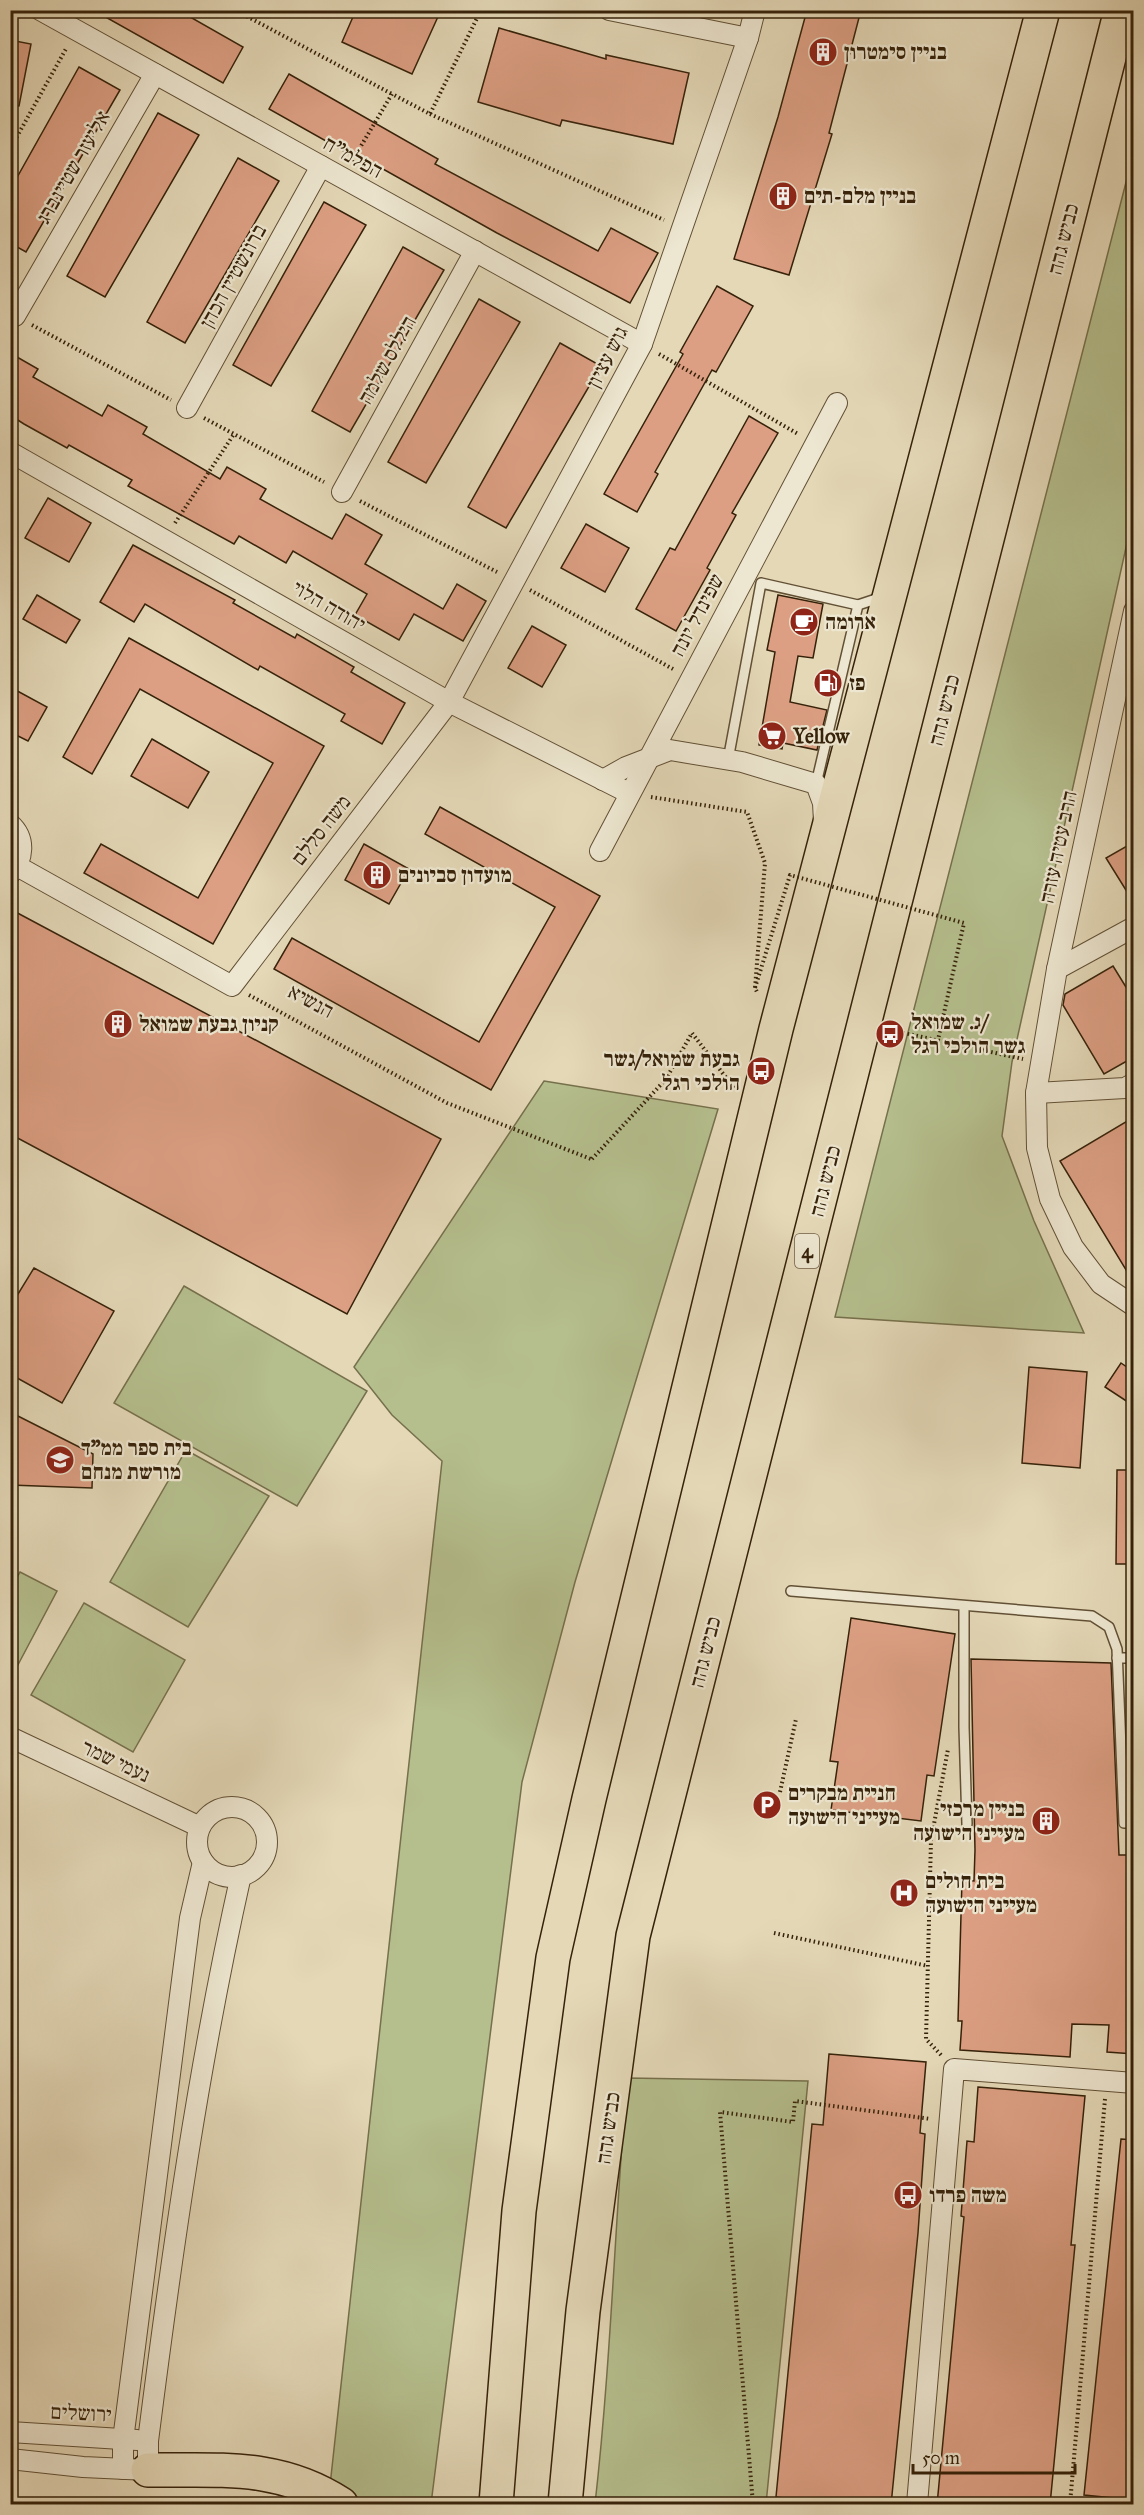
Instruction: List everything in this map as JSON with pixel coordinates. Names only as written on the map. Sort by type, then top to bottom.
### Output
[{"type":"highway","points":[[496,2505],[519,2211],[553,1958],[591,1788],[776,1029],[1042,10]]},
{"type":"highway","name":"כביש גהה","points":[[565,2505],[583,2311],[633,1936],[1121,10]]},
{"type":"highway","points":[[483,2505],[513,2290]]},
{"type":"highway","points":[[140,2460],[264,2472],[316,2488],[341,2505]]},
{"type":"street","name":"הפלמ\"ח","points":[[40,10],[642,345]]},
{"type":"street","points":[[609,10],[748,38]]},
{"type":"street","name":"גוש עציון","points":[[449,702],[642,345],[748,38],[755,10]]},
{"type":"street","name":"אליעזר שטיינברג","points":[[15,316],[155,74]]},
{"type":"street","name":"ברונשטיין הכהן","points":[[187,408],[321,166]]},
{"type":"street","name":"היללס שלמה","points":[[342,492],[475,251]]},
{"type":"street","name":"שפינדל יונה","points":[[600,851],[837,403]]},
{"type":"street","name":"יהודה הלוי","points":[[10,452],[449,702],[629,793]]},
{"type":"street","name":"הרב עטיה עזרה","points":[[1134,611],[1057,969],[1036,1093],[1037,1148],[1050,1198],[1073,1247],[1101,1284],[1134,1306]]},
{"type":"street","name":"משה סללם","points":[[232,986],[449,702]]},
{"type":"street","points":[[603,780],[670,750],[728,760],[816,784],[823,803],[825,843]]},
{"type":"street","points":[[10,824],[21,843],[22,855],[14,870],[232,986]]},
{"type":"street","points":[[1057,969],[1134,927]]},
{"type":"street","points":[[1036,1093],[1125,1088],[1134,1083]]},
{"type":"street","name":"נעמי שמר","points":[[10,1737],[200,1827]]},
{"type":"street","points":[[232,1807],[244,1809],[258,1819],[266,1836],[266,1848],[257,1867],[236,1878],[218,1874],[203,1862],[197,1845],[200,1827],[207,1817],[217,1810],[232,1807]]},
{"type":"street","points":[[140,2460],[123,2440],[190,1918],[203,1862]]},
{"type":"street","points":[[140,2460],[173,2242],[228,1934],[241,1875]]},
{"type":"street","points":[[917,2505],[954,2068],[1134,2083]]},
{"type":"street","name":"ירושלים","points":[[10,2432],[123,2440],[140,2460]]},
{"type":"street","points":[[10,2459],[140,2460]]},
{"type":"lane","points":[[728,760],[761,583],[858,605],[890,594]]},
{"type":"lane","points":[[816,784],[858,605]]},
{"type":"lane","points":[[791,1591],[1092,1616],[1109,1627],[1117,1658],[1124,1823],[1134,1823]]},
{"type":"lane","points":[[964,1606],[967,1824]]},
{"type":"lane","points":[[1117,1658],[1134,1658]]},
{"type":"path","points":[[235,10],[430,114],[682,228]]},
{"type":"path","points":[[430,114],[481,10]]},
{"type":"path","points":[[10,149],[76,31]]},
{"type":"path","points":[[341,178],[392,94]]},
{"type":"path","points":[[642,345],[815,444]]},
{"type":"path","points":[[164,539],[234,434]]},
{"type":"path","points":[[629,793],[747,812],[765,863],[755,988],[776,1029]]},
{"type":"path","points":[[755,988],[790,875],[964,923],[938,1041]]},
{"type":"path","name":"הנשיא","points":[[232,986],[447,1103],[592,1159],[666,1079],[692,1033],[733,1085],[736,1095]]},
{"type":"path","points":[[865,1024],[1041,1064]]},
{"type":"path","points":[[780,1792],[796,1719]]},
{"type":"path","points":[[954,2068],[926,2040],[931,1840],[952,1731],[964,1727]]},
{"type":"path","points":[[774,1933],[928,1966]]},
{"type":"path","points":[[1070,2505],[1107,2080]]},
{"type":"path","points":[[753,2505],[720,2112],[793,2122],[795,2101],[950,2121]]},
{"type":"green space","points":[[1133,155],[1133,516],[1012,1062],[1002,1136],[1034,1221],[1084,1333],[835,1317]]},
{"type":"green space","points":[[544,1081],[718,1109],[575,1582],[522,1782],[431,2504],[328,2504],[442,1461],[392,1415],[354,1367]]},
{"type":"green space","points":[[184,1286],[367,1391],[297,1506],[114,1403]]},
{"type":"green space","points":[[186,1450],[269,1496],[188,1627],[110,1582]]},
{"type":"green space","points":[[20,1572],[57,1591],[11,1678],[11,1589]]},
{"type":"green space","points":[[84,1603],[185,1660],[133,1752],[31,1695]]},
{"type":"green space","points":[[627,2078],[808,2081],[766,2504],[595,2504],[605,2398]]},
{"type":"building","points":[[93,10],[178,10],[243,47],[223,83]]},
{"type":"building","points":[[356,10],[441,10],[412,74],[342,42]]},
{"type":"building","points":[[807,10],[861,10],[829,133],[832,134],[789,275],[734,259],[778,117]]},
{"type":"building","points":[[499,28],[606,59],[606,55],[689,73],[673,144],[562,120],[560,126],[478,102]]},
{"type":"building","points":[[10,40],[31,44],[19,106],[10,105]]},
{"type":"building","points":[[79,67],[120,90],[26,252],[10,243],[10,190]]},
{"type":"building","points":[[289,74],[438,159],[435,164],[598,251],[611,228],[658,253],[630,303],[497,233],[351,151],[349,154],[269,109]]},
{"type":"building","points":[[158,113],[199,135],[105,297],[67,276]]},
{"type":"building","points":[[238,158],[279,181],[185,343],[147,322]]},
{"type":"building","points":[[324,202],[366,225],[271,386],[233,365]]},
{"type":"building","points":[[403,247],[444,270],[350,432],[312,411]]},
{"type":"building","points":[[717,286],[753,306],[716,372],[712,370],[655,472],[658,474],[637,512],[604,494],[683,354],[680,352]]},
{"type":"building","points":[[479,299],[520,322],[426,483],[388,462]]},
{"type":"building","points":[[560,343],[601,366],[506,528],[468,507]]},
{"type":"building","points":[[10,353],[38,369],[33,377],[102,416],[108,405],[147,427],[143,434],[220,479],[227,467],[266,489],[260,499],[332,539],[346,514],[382,535],[365,564],[443,609],[457,584],[486,601],[463,641],[414,614],[399,640],[355,615],[367,594],[293,551],[286,563],[239,536],[234,544],[128,486],[132,480],[69,445],[67,448],[24,424],[10,415]]},
{"type":"building","points":[[749,416],[778,433],[732,513],[736,515],[707,568],[710,570],[676,631],[636,609],[670,548],[675,550]]},
{"type":"building","points":[[48,498],[91,523],[69,562],[25,538]]},
{"type":"building","points":[[586,524],[629,548],[605,592],[561,568]]},
{"type":"building","points":[[133,545],[235,600],[233,603],[295,638],[297,634],[354,667],[351,672],[405,703],[382,744],[341,721],[345,714],[260,666],[258,670],[145,604],[134,622],[100,602]]},
{"type":"building","points":[[37,595],[80,620],[66,643],[23,619]]},
{"type":"building","points":[[778,595],[823,604],[813,658],[798,656],[790,702],[827,710],[817,750],[783,743],[782,749],[759,745],[775,652],[767,650]]},
{"type":"building","points":[[532,626],[566,645],[542,687],[508,668]]},
{"type":"building","points":[[129,638],[324,746],[213,944],[84,873],[101,844],[198,898],[273,763],[140,689],[92,774],[63,757]]},
{"type":"building","points":[[10,687],[47,707],[28,741],[10,732]]},
{"type":"building","points":[[152,739],[209,772],[188,808],[131,776]]},
{"type":"building","points":[[440,807],[600,896],[491,1090],[274,969],[292,938],[479,1042],[555,907],[425,834]]},
{"type":"building","points":[[1134,842],[1134,903],[1106,858]]},
{"type":"building","name":"מועדון סביונים","points":[[364,844],[409,869],[389,904],[345,880]]},
{"type":"building","name":"קניון גבעת שמואל","points":[[10,909],[441,1139],[347,1314],[10,1134]]},
{"type":"building","points":[[1113,966],[1134,1000],[1134,1057],[1104,1074],[1063,1005],[1065,994]]},
{"type":"building","points":[[1134,1117],[1134,1283],[1060,1161]]},
{"type":"building","points":[[34,1268],[114,1311],[62,1403],[10,1374],[10,1307]]},
{"type":"building","points":[[1121,1363],[1134,1372],[1134,1406],[1105,1387]]},
{"type":"building","points":[[1029,1367],[1087,1372],[1080,1468],[1022,1463]]},
{"type":"building","points":[[10,1412],[93,1454],[92,1488],[10,1485]]},
{"type":"building","points":[[1117,1470],[1134,1470],[1134,1564],[1116,1564]]},
{"type":"building","points":[[851,1618],[955,1634],[934,1776],[927,1775],[921,1821],[831,1810],[838,1762],[830,1761]]},
{"type":"building","name":"בניין מרכזי מעייני הישועה","points":[[971,1659],[1111,1663],[1119,1855],[1134,1855],[1134,2054],[1107,2052],[1109,2025],[1072,2024],[1070,2057],[960,2050],[962,2021],[958,2021],[962,1880],[974,1881],[975,1850]]},
{"type":"building","points":[[829,2054],[926,2062],[920,2133],[925,2134],[918,2233],[891,2505],[839,2505],[776,2497],[812,2124],[823,2125]]},
{"type":"building","points":[[978,2087],[1085,2096],[1071,2245],[1075,2245],[1050,2505],[937,2505],[964,2217],[961,2216],[967,2141],[974,2142]]},
{"type":"building","points":[[1121,2139],[1134,2140],[1134,2415],[1129,2449],[1134,2449],[1134,2500],[1084,2495]]},
{"type":"place","name":"בניין סימטרון","points":[[823,52]]},
{"type":"place","name":"בניין מלם-תים","points":[[783,196]]},
{"type":"place","name":"ארומה","points":[[804,622]]},
{"type":"place","name":"פז","points":[[828,683]]},
{"type":"place","name":"Yellow","points":[[772,736]]},
{"type":"place","name":"מועדון סביונים","points":[[377,875]]},
{"type":"place","name":"קניון גבעת שמואל","points":[[118,1024]]},
{"type":"place","name":"ג. שמואל/ גשר הולכי רגל","points":[[890,1034]]},
{"type":"place","name":"גבעת שמואל/גשר הולכי רגל","points":[[761,1071]]},
{"type":"place","name":"בית ספר ממ\"ד מורשת מנחם","points":[[60,1460]]},
{"type":"place","name":"חניית מבקרים מעייני הישועה","points":[[767,1805]]},
{"type":"place","name":"בניין מרכזי מעייני הישועה","points":[[1046,1821]]},
{"type":"place","name":"בית חולים מעייני הישועה","points":[[904,1893]]},
{"type":"place","name":"משה פרדו","points":[[908,2195]]}]
